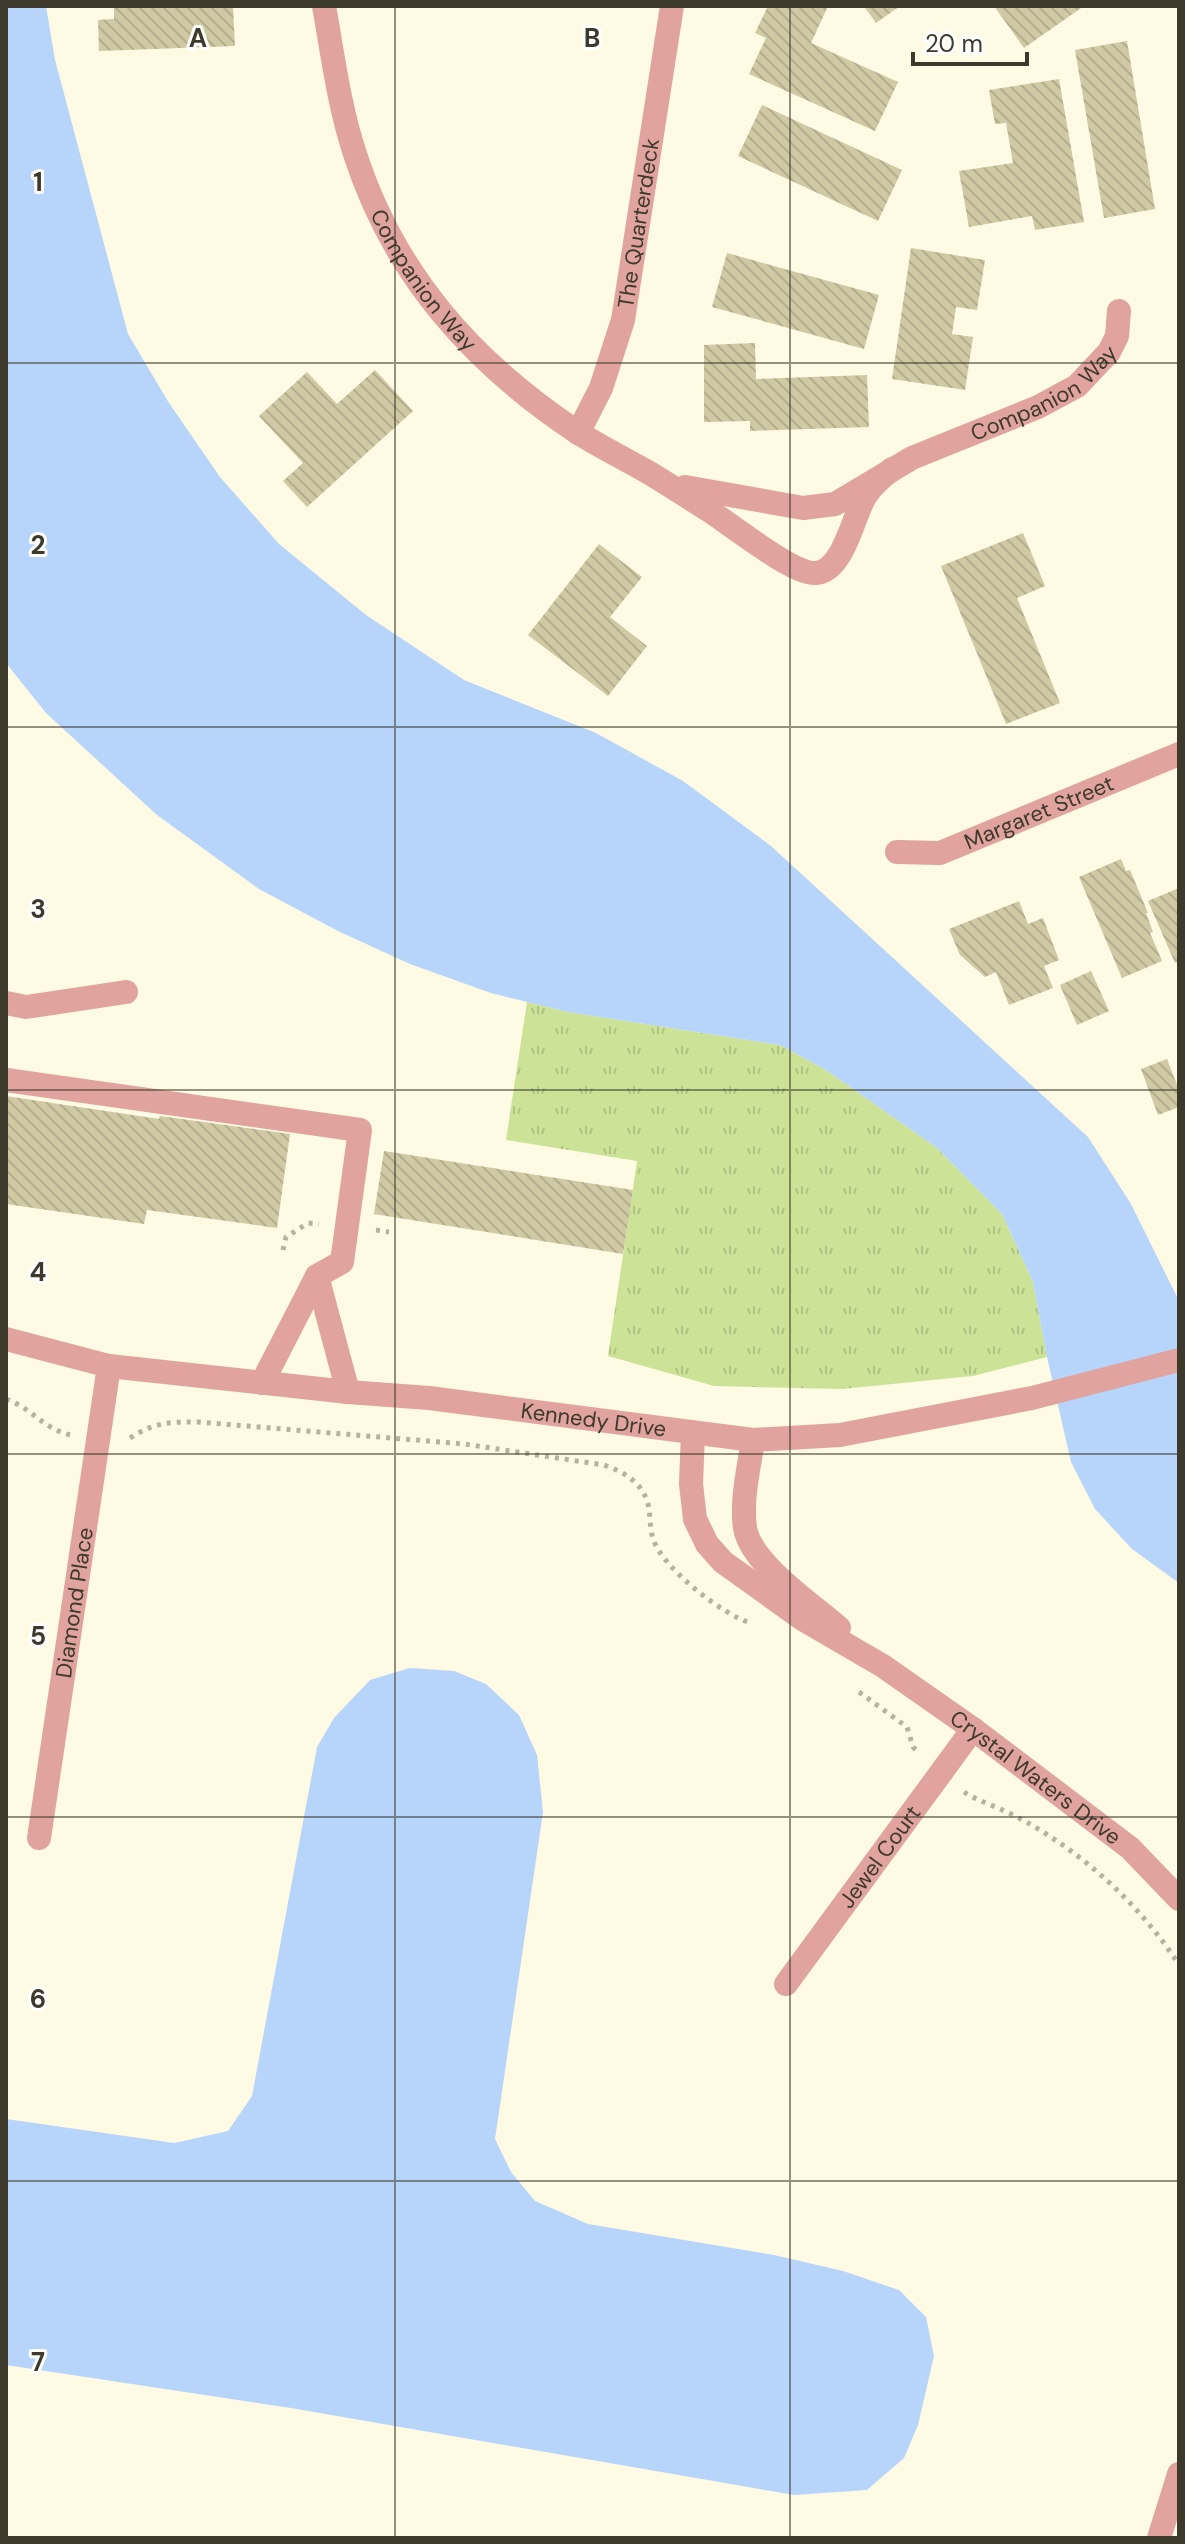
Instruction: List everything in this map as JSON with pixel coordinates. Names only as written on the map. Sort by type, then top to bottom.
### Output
[{"type":"street","name":"Companion Way","points":[[324,6],[346,122],[356,156],[383,222],[401,256],[434,305],[458,333],[519,390],[578,433],[711,511],[787,564],[816,573],[826,570],[837,559],[868,492],[892,469]]},
{"type":"street","name":"The Quarterdeck","points":[[578,433],[601,388],[623,320],[672,6]]},
{"type":"street","name":"Companion Way","points":[[646,471],[694,489],[812,508],[840,502],[892,469],[930,450],[1038,407],[1077,386],[1109,352],[1117,336],[1119,311]]},
{"type":"street","name":"Margaret Street","points":[[897,852],[940,853],[1179,754]]},
{"type":"street","points":[[6,1003],[26,1007],[126,992]]},
{"type":"street","points":[[6,1080],[360,1130],[342,1262],[317,1276],[262,1383]]},
{"type":"street","points":[[317,1276],[348,1392]]},
{"type":"street","name":"Kennedy Drive","points":[[6,1339],[109,1366],[429,1398],[753,1440],[840,1435],[1032,1398],[1179,1360]]},
{"type":"street","name":"Diamond Place","points":[[39,1838],[109,1366]]},
{"type":"street","name":"Crystal Waters Drive","points":[[693,1433],[693,1506],[707,1544],[723,1562],[804,1620],[883,1666],[973,1729],[1130,1848],[1179,1899]]},
{"type":"street","name":"Crystal Waters Drive","points":[[753,1440],[745,1511],[749,1542],[761,1560],[883,1666]]},
{"type":"street","name":"Jewel Court","points":[[786,1984],[973,1729]]},
{"type":"street","points":[[1159,2538],[1179,2474]]},
{"type":"path","points":[[283,1250],[286,1237],[308,1223],[321,1224]]},
{"type":"path","points":[[6,1399],[21,1404],[53,1431],[78,1438]]},
{"type":"path","points":[[124,1442],[162,1422],[198,1422],[464,1444],[604,1465],[624,1471],[639,1487]]},
{"type":"path","points":[[964,1792],[1014,1815],[1089,1865],[1146,1919],[1179,1965]]},
{"type":"green space","points":[[527,1002],[568,1012],[780,1045],[826,1070],[937,1148],[1002,1214],[1033,1282],[1047,1357],[973,1376],[842,1389],[714,1386],[608,1356],[637,1161],[506,1140]]},
{"type":"water","points":[[6,6],[46,6],[55,60],[128,334],[169,403],[220,477],[279,544],[366,615],[464,680],[596,733],[683,781],[771,846],[1088,1137],[1131,1204],[1179,1301],[1179,1583],[1132,1549],[1095,1509],[1071,1462],[1033,1282],[1002,1214],[937,1148],[826,1070],[780,1045],[568,1012],[491,993],[410,964],[338,931],[259,889],[157,815],[46,713],[6,663]]},
{"type":"water","points":[[410,1668],[454,1671],[486,1684],[519,1715],[537,1755],[543,1812],[495,2139],[511,2172],[535,2201],[588,2224],[774,2255],[843,2271],[899,2290],[926,2317],[934,2356],[918,2425],[904,2458],[867,2490],[794,2495],[291,2408],[6,2365],[6,2119],[174,2143],[228,2131],[252,2096],[317,1747],[334,1718],[370,1680]]},
{"type":"building","points":[[114,6],[233,6],[235,46],[99,51],[98,20],[114,19]]},
{"type":"building","points":[[768,6],[828,6],[811,43],[898,82],[875,131],[749,74],[766,38],[755,33]]},
{"type":"building","points":[[864,6],[900,6],[876,23]]},
{"type":"building","points":[[994,6],[1084,6],[1024,48]]},
{"type":"building","points":[[1127,41],[1155,209],[1104,218],[1075,50]]},
{"type":"building","points":[[1059,79],[1084,222],[1035,230],[1032,216],[969,227],[959,171],[1013,163],[1006,123],[995,124],[989,90]]},
{"type":"building","points":[[762,105],[902,170],[878,221],[738,156]]},
{"type":"building","points":[[911,248],[985,260],[977,310],[956,307],[952,334],[973,337],[965,390],[892,379]]},
{"type":"building","points":[[727,253],[879,295],[864,349],[712,307]]},
{"type":"building","points":[[755,343],[756,379],[867,375],[869,427],[750,431],[750,421],[704,422],[704,345]]},
{"type":"building","points":[[375,370],[413,411],[307,507],[283,481],[303,463],[259,416],[307,372],[337,404]]},
{"type":"building","points":[[1023,533],[1045,586],[1017,598],[1060,703],[1006,724],[941,566]]},
{"type":"building","points":[[599,544],[642,577],[610,617],[647,646],[608,696],[528,635]]},
{"type":"building","points":[[1121,859],[1126,871],[1130,870],[1148,913],[1153,932],[1150,933],[1162,961],[1122,978],[1079,877]]},
{"type":"building","points":[[1179,888],[1179,961],[1175,963],[1148,901]]},
{"type":"building","points":[[1019,901],[1028,924],[1043,918],[1059,960],[1044,966],[1053,988],[1009,1005],[996,972],[985,977],[960,955],[949,929]]},
{"type":"building","points":[[1091,971],[1109,1011],[1077,1025],[1060,985]]},
{"type":"building","points":[[1167,1059],[1179,1090],[1179,1107],[1158,1115],[1141,1069]]},
{"type":"building","points":[[6,1096],[159,1119],[160,1116],[290,1134],[277,1228],[147,1210],[144,1224],[6,1204]]},
{"type":"building","points":[[384,1151],[633,1190],[623,1254],[374,1214]]}]
